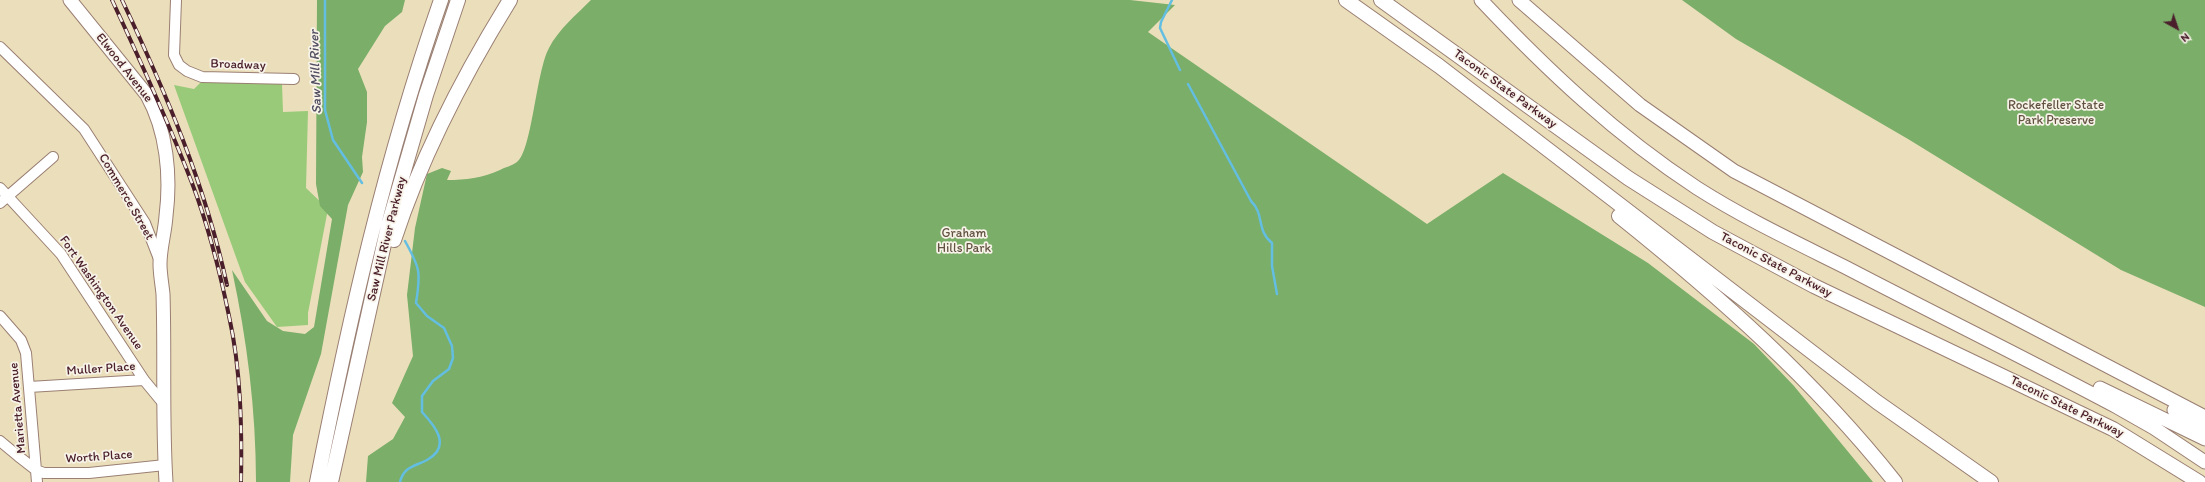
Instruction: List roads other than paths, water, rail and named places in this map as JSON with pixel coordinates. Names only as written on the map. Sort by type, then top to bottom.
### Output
[{"type":"highway","points":[[388,168],[418,46],[433,0]]},
{"type":"highway","name":"Saw Mill River Parkway","points":[[317,482],[353,304],[388,168],[414,81],[441,0]]},
{"type":"highway","name":"Saw Mill River Parkway","points":[[332,482],[388,226],[406,162],[458,0]]},
{"type":"highway","points":[[375,287],[391,249],[409,195],[434,138],[470,66],[510,0]]},
{"type":"highway","name":"Taconic State Parkway","points":[[1346,0],[1439,66],[1883,406],[1991,482]]},
{"type":"highway","name":"Taconic State Parkway","points":[[1381,0],[1628,178],[1708,229],[1814,286],[2113,429],[2199,482]]},
{"type":"highway","points":[[1583,176],[1592,194],[1697,280],[1784,359],[1849,428],[1895,482]]},
{"type":"main road","name":"Elwood Avenue","points":[[70,0],[147,95],[160,124],[166,159],[167,214],[160,263]]},
{"type":"main road","points":[[1481,0],[1546,67],[1588,105],[1640,147],[1697,188],[1765,226],[2142,420],[2205,462]]},
{"type":"main road","points":[[1519,0],[1629,96],[1663,122],[1734,171],[2205,417]]},
{"type":"main road","name":"Commerce Street","points":[[160,263],[163,295],[163,403],[166,482]]},
{"type":"main road","points":[[2039,329],[2205,428]]},
{"type":"main road","points":[[2002,348],[2146,409],[2205,439]]},
{"type":"street","name":"Broadway","points":[[176,0],[174,56],[179,65],[187,71],[202,77],[294,79]]},
{"type":"street","name":"Commerce Street","points":[[0,47],[84,129],[145,223],[160,263]]},
{"type":"street","points":[[4,200],[53,157]]},
{"type":"street","name":"Fort Washington Avenue","points":[[0,188],[4,200],[61,254],[144,380]]},
{"type":"street","name":"Marietta Avenue","points":[[0,316],[21,340],[26,353],[37,482]]},
{"type":"street","name":"Muller Place","points":[[29,387],[144,380],[163,403]]},
{"type":"street","points":[[0,441],[36,470]]},
{"type":"street","name":"Worth Place","points":[[36,470],[44,472],[89,473],[165,465]]},
{"type":"waterway","name":"Saw Mill River","points":[[325,0],[325,110],[333,140],[362,183]]},
{"type":"waterway","points":[[1172,0],[1161,22],[1160,28],[1180,70]]},
{"type":"waterway","points":[[1188,84],[1255,206],[1264,233],[1272,243],[1272,266],[1277,294]]},
{"type":"waterway","name":"Saw Mill River","points":[[400,482],[407,470],[427,460],[439,449],[439,436],[432,423],[422,412],[422,396],[433,381],[449,369],[453,358],[452,346],[444,328],[427,316],[416,303],[419,277],[418,270],[414,258],[405,241]]},
{"type":"railway","points":[[112,0],[154,91],[183,160],[198,199],[213,249],[233,336],[236,357],[241,420],[241,482]]},
{"type":"railway","points":[[122,0],[169,104],[196,175],[208,211],[227,285]]},
{"type":"park label","name":"Rockefeller State Park Preserve","points":[[2056,114]]},
{"type":"park label","name":"Graham Hills Park","points":[[964,242]]}]
